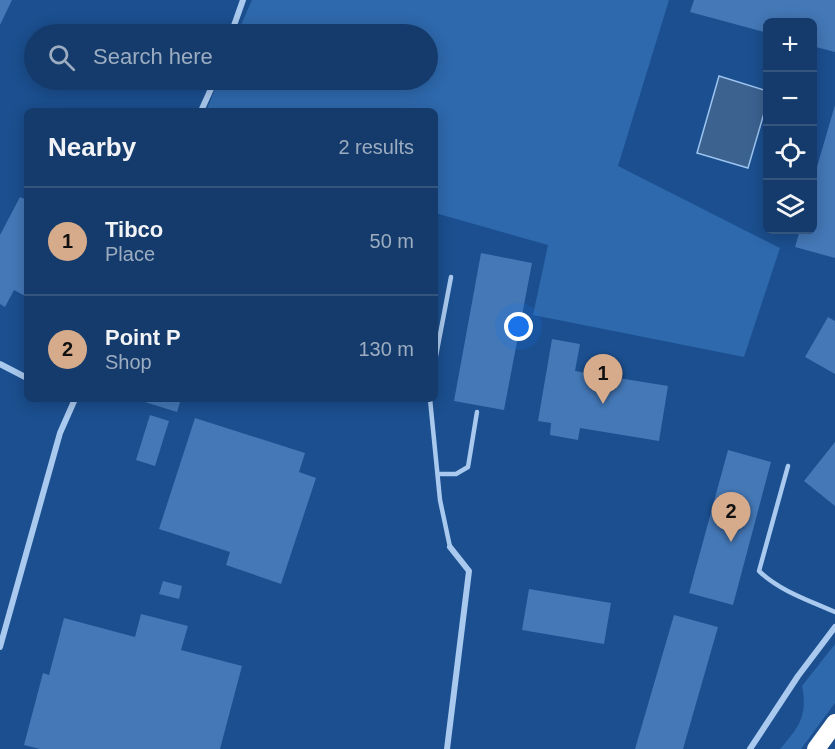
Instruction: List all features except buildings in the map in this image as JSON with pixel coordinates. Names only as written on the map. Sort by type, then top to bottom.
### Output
[{"type":"highway","points":[[816,749],[835,723]]},
{"type":"street","points":[[235,24],[243,0]]},
{"type":"street","points":[[202,108],[210,90]]},
{"type":"street","points":[[0,364],[24,376]]},
{"type":"street","points":[[0,647],[60,433],[72,402]]},
{"type":"street","points":[[447,749],[469,571],[450,547]]},
{"type":"street","points":[[750,749],[798,676],[835,627]]},
{"type":"lane","points":[[438,346],[451,277]]},
{"type":"lane","points":[[430,402],[440,500],[450,547]]},
{"type":"lane","points":[[438,474],[456,474],[468,467],[477,412]]},
{"type":"lane","points":[[788,466],[759,571],[783,589],[835,612]]},
{"type":"shaded area","points":[[252,0],[669,0],[618,166],[780,248],[744,357],[533,315],[548,245],[438,214],[438,108],[207,108],[215,90],[438,90],[438,24],[241,24]]},
{"type":"shaded area","points":[[719,76],[763,90],[763,117],[748,168],[697,153]]},
{"type":"shaded area","points":[[835,644],[835,703],[801,749],[780,749],[797,727],[803,713],[802,686]]},
{"type":"place","name":"Tibco","points":[[603,404]]},
{"type":"place","name":"Point P","points":[[731,542]]}]
